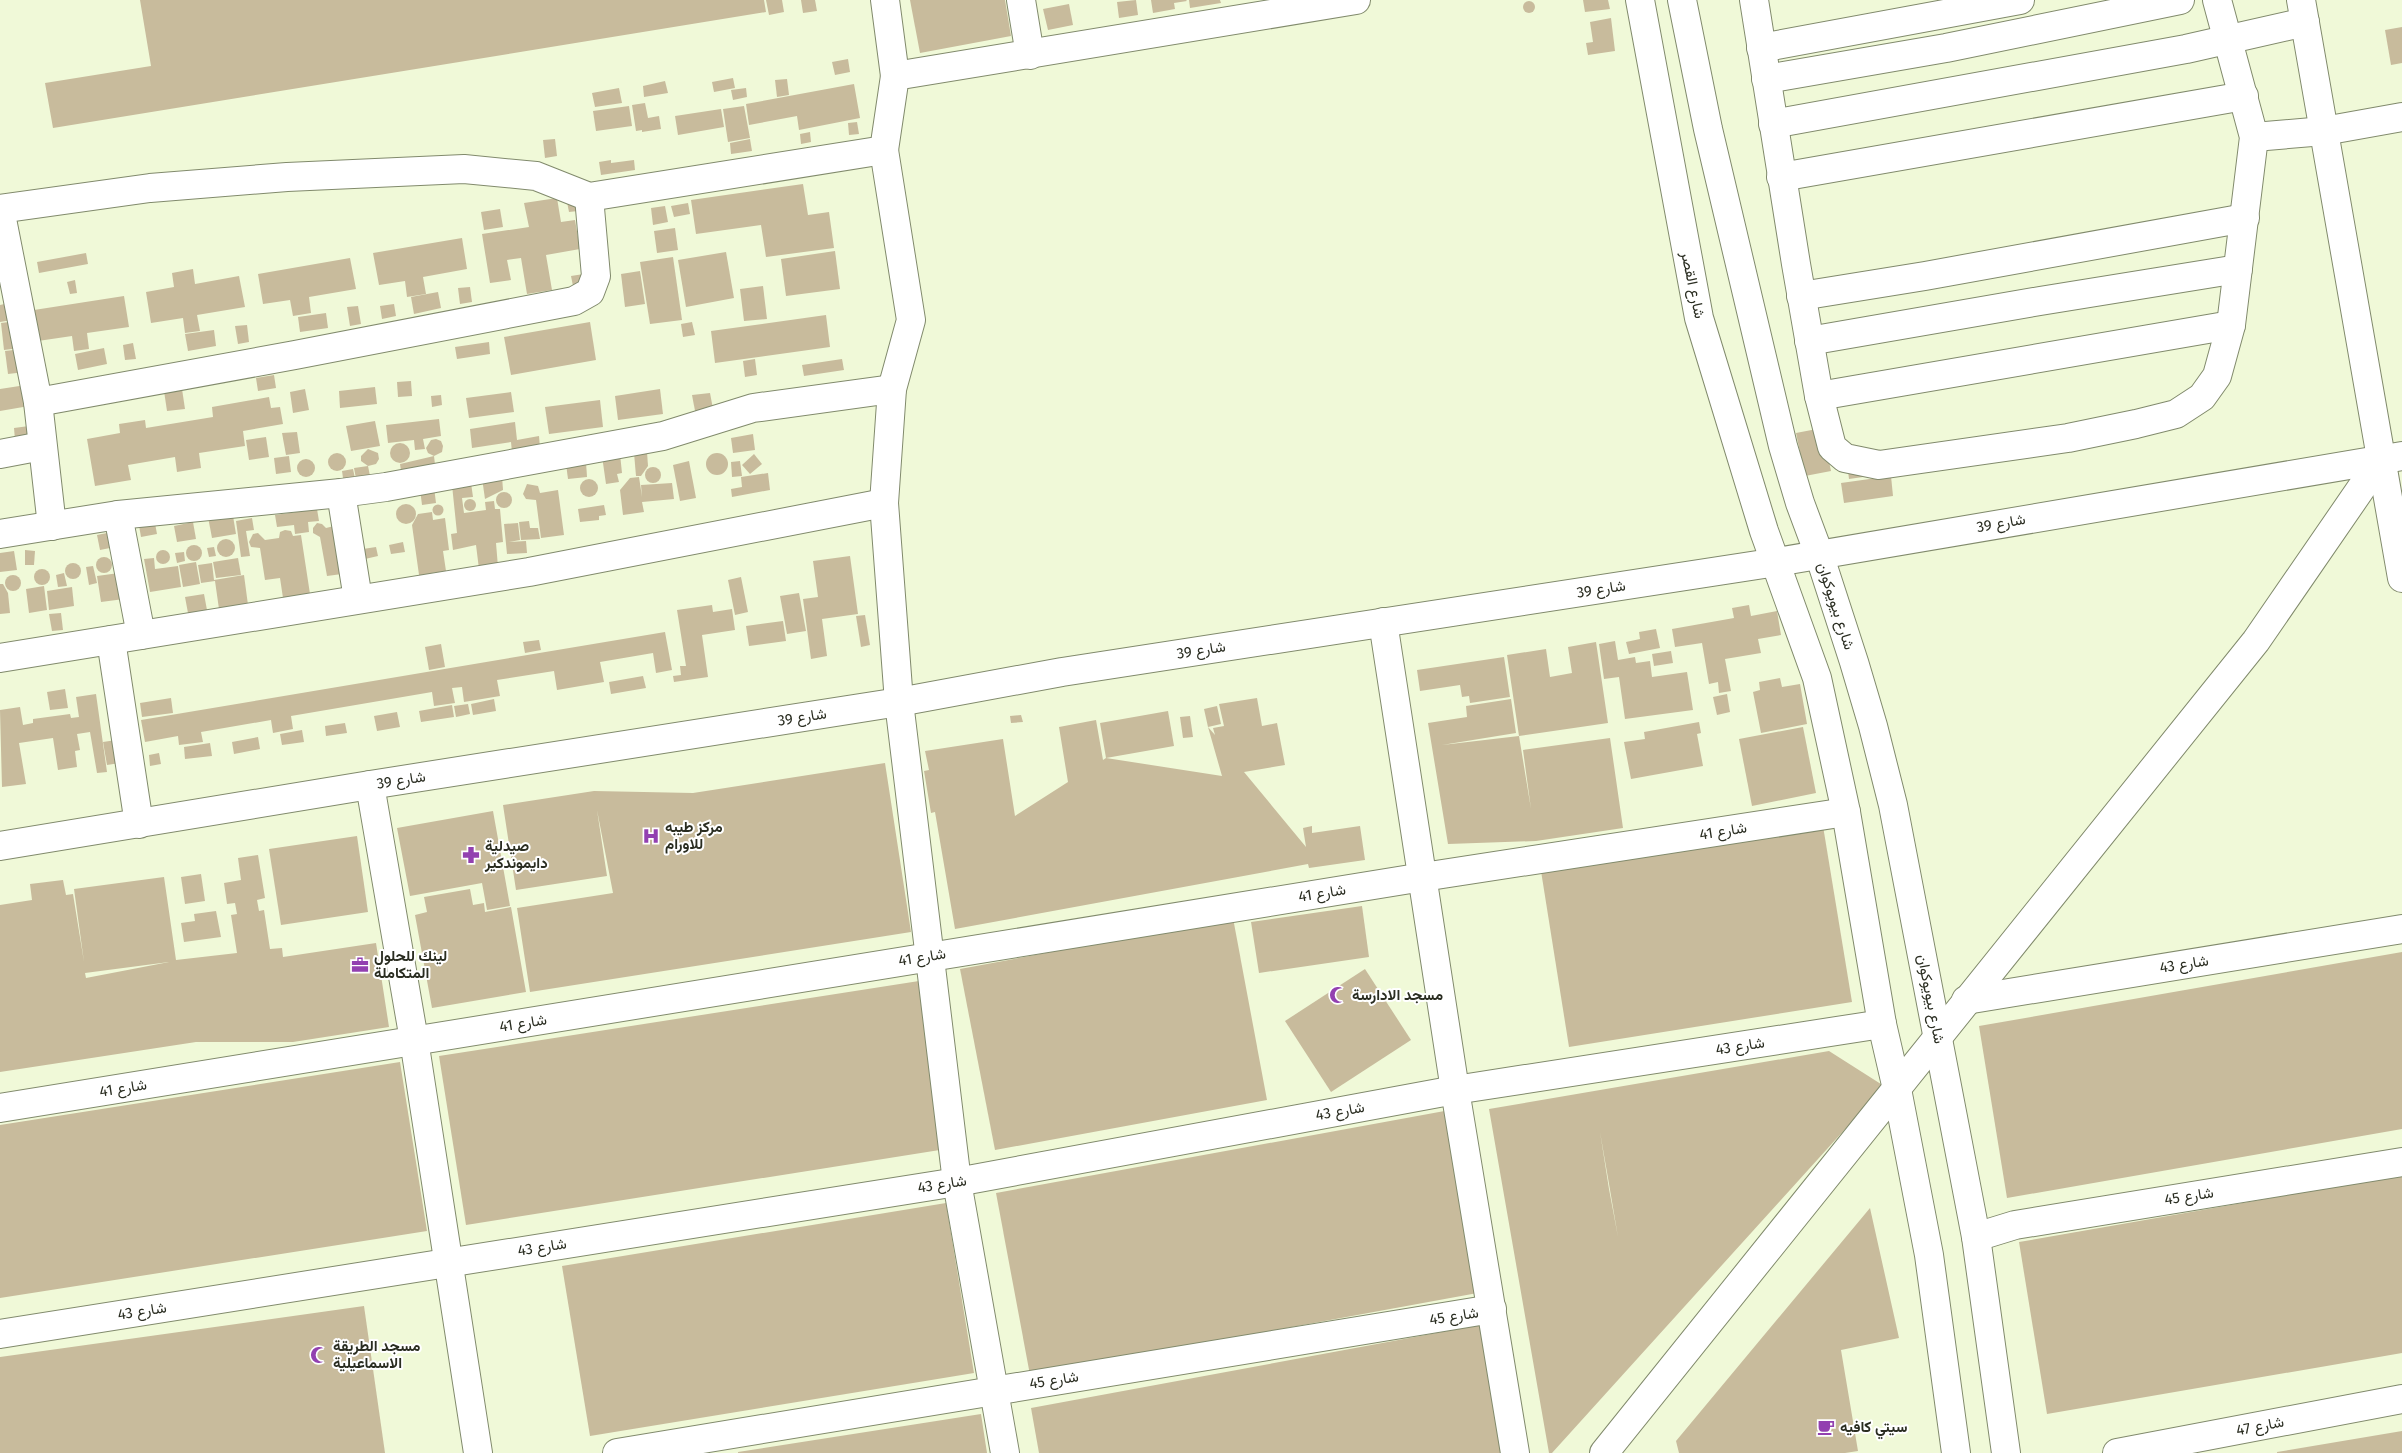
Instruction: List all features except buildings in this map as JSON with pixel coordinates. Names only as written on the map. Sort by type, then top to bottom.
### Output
[{"type":"street","points":[[885,0],[895,76],[884,150],[912,320],[892,388],[884,503],[899,702],[957,1182],[1004,1453]]},
{"type":"street","points":[[1021,0],[1030,55]]},
{"type":"street","points":[[895,76],[1356,0]]},
{"type":"street","name":"شارع القصر","points":[[1640,0],[1699,318],[1732,432],[1764,531],[1777,562]]},
{"type":"street","points":[[1682,0],[1708,129],[1781,436],[1800,503],[1819,554]]},
{"type":"street","points":[[1761,48],[2020,0]]},
{"type":"street","points":[[1766,79],[1946,48],[2180,0]]},
{"type":"street","points":[[1760,1],[1761,48],[1781,177],[1819,396],[1832,447],[1845,458],[1880,465],[2068,438],[2136,424],[2176,414],[2202,397],[2217,376],[2231,325],[2245,218],[2250,156],[2254,136],[2217,0]]},
{"type":"street","points":[[1773,124],[2229,40],[2303,11],[2324,132],[2392,457],[2402,578]]},
{"type":"street","points":[[1781,177],[2244,96]]},
{"type":"street","points":[[2254,136],[2324,132],[2402,117]]},
{"type":"street","points":[[52,526],[38,402],[0,209],[150,188],[287,177],[464,168],[536,176],[589,197],[884,150]]},
{"type":"street","points":[[38,402],[296,355],[574,300],[590,292],[596,276],[589,197]]},
{"type":"street","points":[[1801,296],[1925,276],[2245,218]]},
{"type":"street","points":[[1810,341],[2040,300],[2238,269]]},
{"type":"street","points":[[1819,396],[2231,325]]},
{"type":"street","points":[[0,534],[118,514],[341,493],[444,477],[551,455],[663,436],[752,408],[892,388]]},
{"type":"street","points":[[0,454],[42,446]]},
{"type":"street","points":[[1604,1453],[2256,641],[2392,457]]},
{"type":"street","name":"شارع 39","points":[[0,846],[370,785],[899,702],[1062,672],[1777,562],[2392,457]]},
{"type":"street","points":[[341,493],[358,599]]},
{"type":"street","points":[[0,658],[528,572],[884,503]]},
{"type":"street","points":[[118,514],[142,635]]},
{"type":"street","name":"شارع بيويوكوان","points":[[1819,554],[1873,726],[1892,805],[1976,1237],[2006,1453]]},
{"type":"street","points":[[1777,562],[1817,678],[1846,812],[1882,1024],[1897,1089],[1929,1255],[1956,1453]]},
{"type":"street","points":[[1383,622],[1455,1090],[1515,1453]]},
{"type":"street","points":[[111,640],[139,824]]},
{"type":"street","points":[[370,785],[414,1040],[478,1453]]},
{"type":"street","name":"شارع 41","points":[[0,1108],[929,956],[1846,812]]},
{"type":"street","name":"شارع 43","points":[[1966,1000],[2402,928]]},
{"type":"street","name":"شارع 43","points":[[0,1334],[957,1182],[1455,1090],[1882,1024]]},
{"type":"street","name":"شارع 45","points":[[1976,1237],[2015,1225],[2402,1162]]},
{"type":"street","name":"شارع 45","points":[[617,1453],[993,1390],[1492,1310]]},
{"type":"street","name":"شارع 47","points":[[2117,1453],[2402,1400]]},
{"type":"place","name":"مركز طيبه للاورام","points":[[651,836]]},
{"type":"place","name":"صيدلية دايموندكير","points":[[471,855]]},
{"type":"place","name":"لينك للحلول المتكاملة","points":[[360,965]]},
{"type":"place","name":"مسجد الادارسة","points":[[1338,995]]},
{"type":"place","name":"مسجد الطريقة الاسماعيلية","points":[[319,1355]]},
{"type":"place","name":"سيتي كافيه","points":[[1826,1427]]}]
